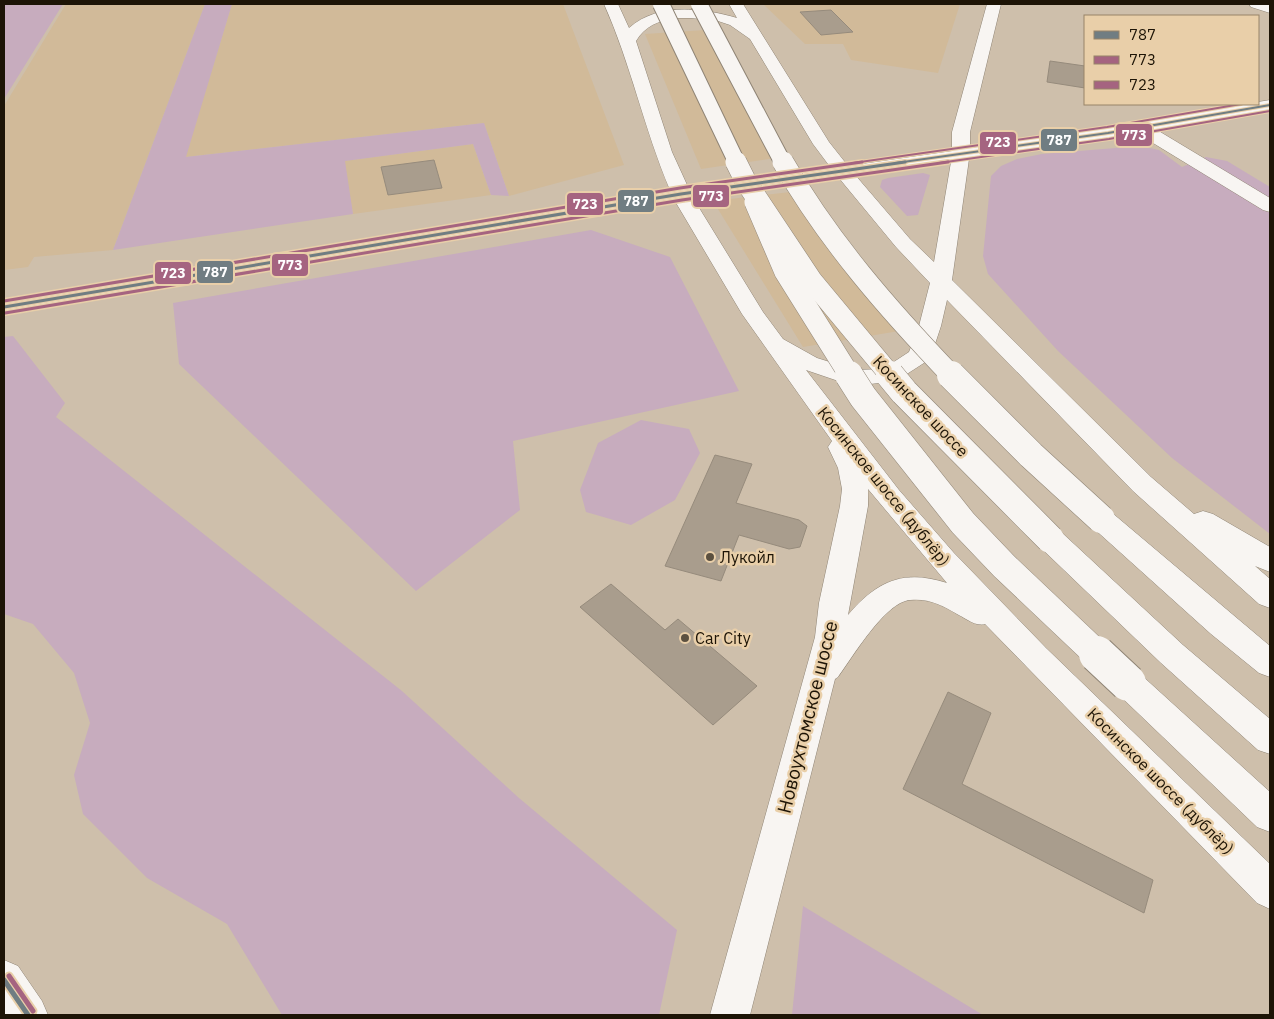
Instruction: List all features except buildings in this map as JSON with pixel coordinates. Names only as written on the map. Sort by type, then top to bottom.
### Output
[{"type":"main road","name":"Косинское шоссе (дублёр)","points":[[611,4],[628,41],[663,152],[681,194],[710,245],[771,338],[829,420],[889,497],[944,561],[1035,656],[1270,890]]},
{"type":"main road","points":[[617,4],[620,20]]},
{"type":"main road","name":"Косинское шоссе","points":[[661,4],[746,182],[812,281],[904,392],[1050,539],[1172,654],[1270,739]]},
{"type":"main road","points":[[699,4],[782,161],[824,228],[881,300],[958,383],[1065,488],[1222,625],[1270,664]]},
{"type":"main road","points":[[736,4],[822,144],[903,243],[1138,479],[1270,596]]},
{"type":"main road","points":[[771,338],[809,363],[853,378],[888,376],[920,356],[941,282],[961,155],[961,132],[994,4]]},
{"type":"main road","points":[[1256,4],[1270,9]]},
{"type":"main road","points":[[628,41],[632,32],[640,24],[658,18],[684,14],[704,14],[736,22],[754,36]]},
{"type":"main road","points":[[4,307],[681,194],[1141,128],[1270,105]]},
{"type":"main road","points":[[1141,128],[1270,206]]},
{"type":"main road","points":[[746,182],[785,272],[863,397],[963,523],[1010,572],[1270,815]]},
{"type":"main road","name":"Новоухтомское шоссе","points":[[730,1015],[821,678],[854,506],[855,489],[851,468],[829,420]]},
{"type":"main road","points":[[1138,479],[1270,562]]},
{"type":"main road","points":[[821,678],[870,610],[892,592],[906,587],[922,587],[940,591],[964,601],[984,614],[1035,656]]},
{"type":"main road","points":[[4,980],[28,1015]]},
{"type":"shaded area","points":[[4,4],[63,4],[4,99]]},
{"type":"shaded area","points":[[66,4],[205,4],[113,250],[34,257],[28,267],[4,270],[4,106]]},
{"type":"shaded area","points":[[205,4],[232,4],[186,157],[484,123],[509,196],[491,195],[473,144],[345,161],[353,214],[113,250]]},
{"type":"shaded area","points":[[232,4],[563,4],[624,165],[509,196],[484,123],[185,157]]},
{"type":"shaded area","points":[[763,4],[960,4],[938,73],[851,60],[843,44],[805,44]]},
{"type":"shaded area","points":[[720,29],[789,156],[701,169],[645,34]]},
{"type":"shaded area","points":[[473,144],[491,195],[353,214],[344,161]]},
{"type":"shaded area","points":[[1140,146],[1159,150],[1182,167],[1206,157],[1227,161],[1270,187],[1270,534],[1172,458],[1058,351],[988,274],[983,256],[991,176],[1001,166],[1017,159],[1042,154]]},
{"type":"shaded area","points":[[923,173],[930,175],[918,215],[907,216],[880,187],[882,180]]},
{"type":"shaded area","points":[[808,190],[917,328],[803,347],[713,201]]},
{"type":"shaded area","points":[[591,230],[670,257],[739,391],[513,441],[520,510],[416,591],[179,364],[173,303]]},
{"type":"shaded area","points":[[13,336],[65,403],[56,417],[402,691],[519,798],[677,930],[659,1015],[282,1015],[227,924],[147,878],[83,814],[74,775],[90,723],[74,673],[33,624],[4,614],[4,337]]},
{"type":"shaded area","points":[[641,420],[689,429],[700,453],[675,500],[631,525],[586,512],[580,490],[598,443]]},
{"type":"shaded area","points":[[803,906],[983,1015],[792,1015]]},
{"type":"transit line","name":"723","points":[[4,301],[680,188],[1107,127],[1235,105]]},
{"type":"transit line","name":"787","points":[[4,307],[681,194],[1108,133],[1270,105]]},
{"type":"transit line","name":"773","points":[[5,313],[682,200],[1109,139],[1270,111]]},
{"type":"transit line","name":"723","points":[[9,976],[33,1011]]},
{"type":"transit line","name":"787","points":[[4,980],[28,1015]]},
{"type":"place","name":"Лукойл","points":[[710,557]]},
{"type":"place","name":"Car City","points":[[685,638]]}]
